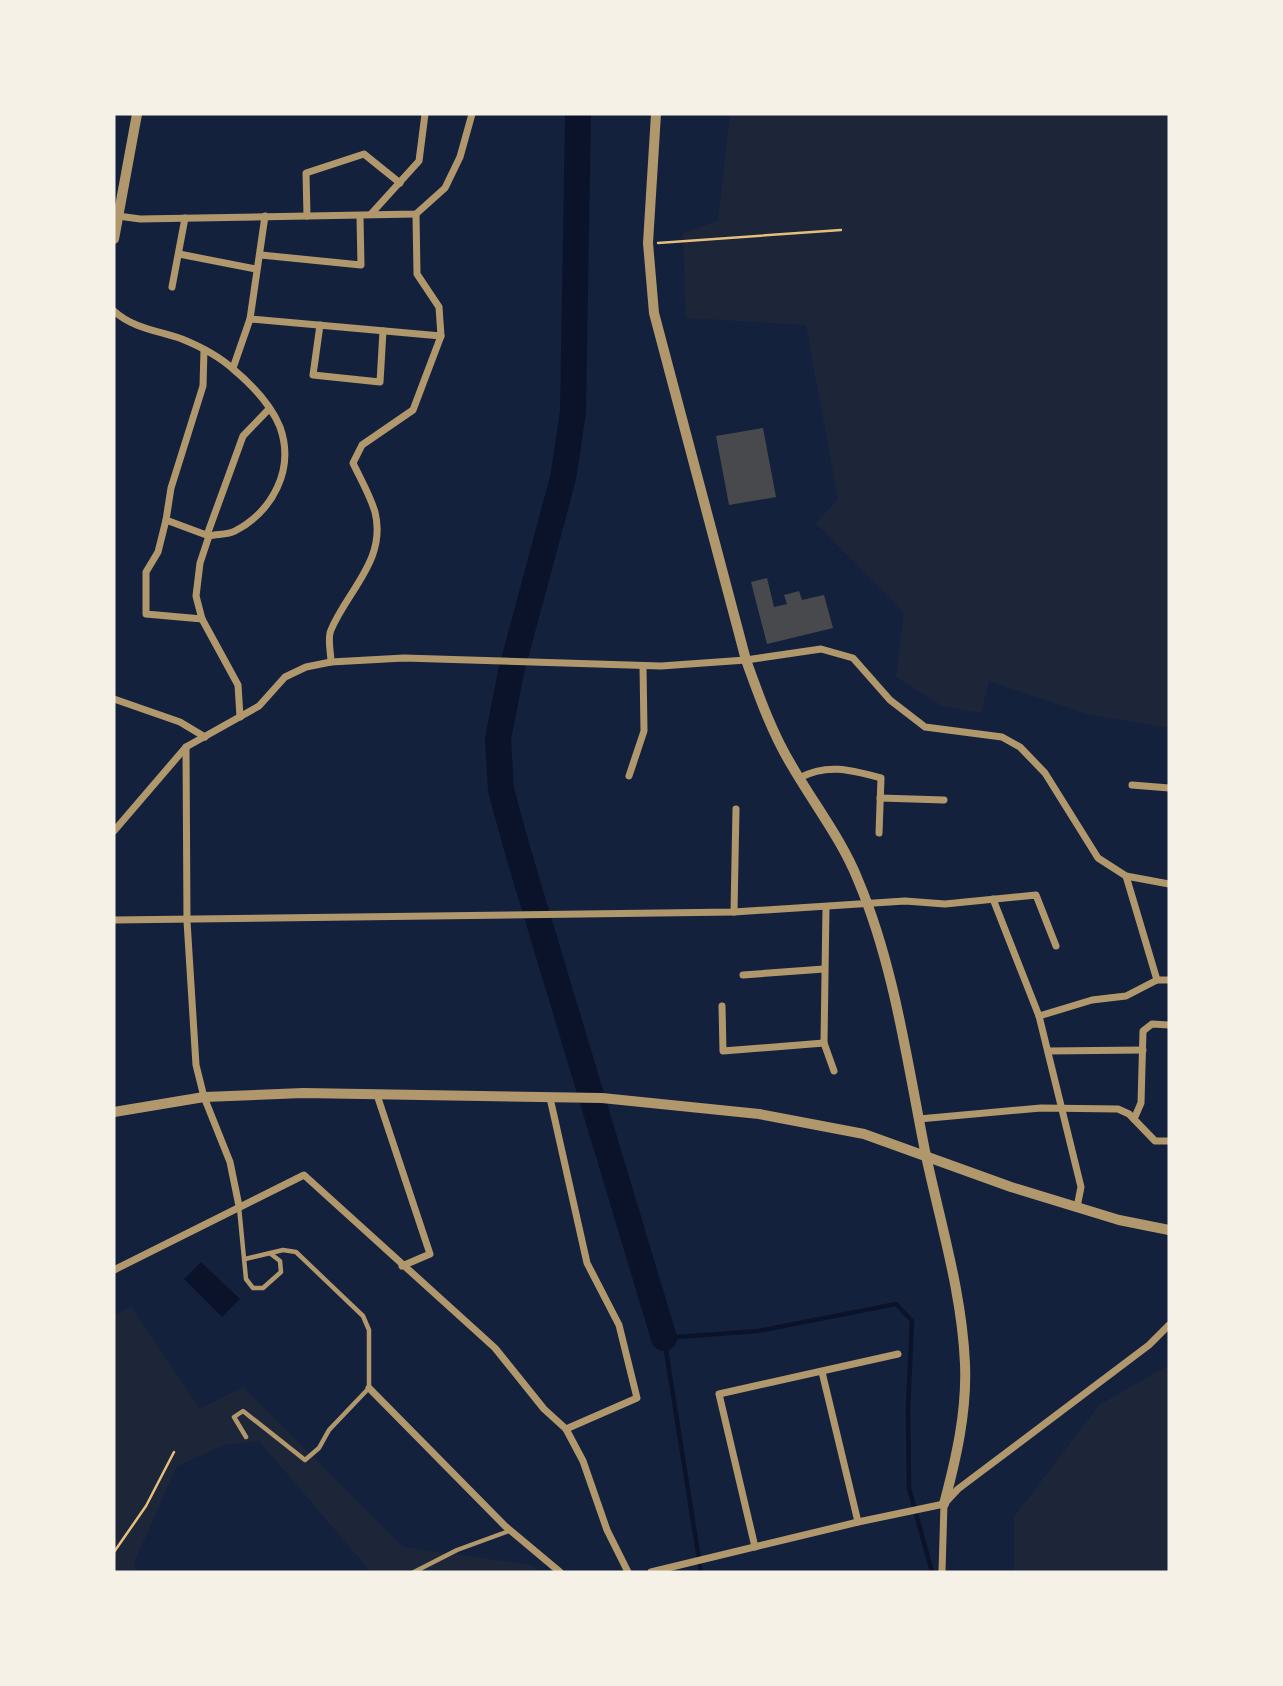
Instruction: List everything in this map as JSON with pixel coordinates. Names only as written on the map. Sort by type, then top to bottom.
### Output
[{"type":"street","points":[[114,239],[118,216],[117,199],[137,114]]},
{"type":"street","points":[[371,214],[419,161],[425,114]]},
{"type":"street","points":[[118,216],[140,219],[416,214],[445,188],[460,157],[472,114]]},
{"type":"street","points":[[656,114],[648,243],[660,344],[746,660],[775,734],[848,857],[883,951],[957,1296],[965,1365],[957,1457],[944,1504],[942,1572]]},
{"type":"street","points":[[307,216],[306,173],[364,154],[400,183]]},
{"type":"street","points":[[331,662],[329,632],[360,583],[376,537],[375,513],[353,463],[362,445],[412,410],[441,336],[439,307],[417,274],[416,214]]},
{"type":"street","points":[[233,368],[250,320],[265,216]]},
{"type":"street","points":[[261,255],[360,265],[360,216]]},
{"type":"street","points":[[172,287],[185,218]]},
{"type":"street","points":[[179,254],[256,269]]},
{"type":"street","points":[[114,311],[124,321],[185,340],[233,368],[269,409],[280,428],[285,451],[284,477],[262,511],[234,532],[208,535],[166,520]]},
{"type":"street","points":[[250,320],[441,336]]},
{"type":"street","points":[[320,325],[313,375],[380,382],[383,331]]},
{"type":"street","points":[[202,619],[146,614],[146,572],[158,552],[171,488],[203,386],[204,351]]},
{"type":"street","points":[[240,717],[238,685],[202,619],[196,596],[197,580],[208,535],[243,436],[269,409]]},
{"type":"street","points":[[114,831],[186,747],[259,706],[285,677],[306,667],[331,662],[404,658],[643,666],[746,660],[821,649],[853,658],[890,700],[925,727],[1002,737],[1020,747],[1045,773],[1098,858],[1126,877],[1169,884]]},
{"type":"street","points":[[629,776],[644,731],[643,666]]},
{"type":"street","points":[[114,699],[180,722],[205,737]]},
{"type":"street","points":[[186,747],[187,921],[196,1065],[204,1097],[230,1162],[239,1206]]},
{"type":"street","points":[[799,778],[816,769],[841,768],[881,778],[879,833]]},
{"type":"street","points":[[1132,785],[1169,788]]},
{"type":"street","points":[[880,798],[944,800]]},
{"type":"street","points":[[734,912],[736,809]]},
{"type":"street","points":[[1126,877],[1157,980]]},
{"type":"street","points":[[114,920],[734,912],[905,901],[945,904],[1037,895],[1056,946]]},
{"type":"street","points":[[993,900],[1039,1016],[1081,1187],[1077,1207]]},
{"type":"street","points":[[827,907],[824,1043],[834,1071]]},
{"type":"street","points":[[743,975],[824,969]]},
{"type":"street","points":[[1039,1016],[1092,1000],[1126,996],[1157,980],[1169,979]]},
{"type":"street","points":[[722,1006],[723,1051],[824,1043]]},
{"type":"street","points":[[1134,1119],[1141,1103],[1143,1031],[1152,1024],[1169,1025]]},
{"type":"street","points":[[1048,1051],[1143,1050]]},
{"type":"street","points":[[114,1112],[204,1097],[303,1093],[602,1098],[815,1123],[864,1134],[926,1154],[1011,1187],[1169,1230]]},
{"type":"street","points":[[377,1095],[430,1254],[402,1266]]},
{"type":"street","points":[[550,1098],[587,1263],[619,1325],[637,1398],[566,1429]]},
{"type":"street","points":[[919,1119],[1063,1109],[1118,1109],[1134,1119],[1155,1141],[1169,1141]]},
{"type":"street","points":[[114,1270],[304,1175],[495,1349],[544,1409],[566,1429],[583,1461],[607,1530],[628,1572]]},
{"type":"street","points":[[651,1572],[944,1504],[958,1489],[1149,1345],[1169,1325]]},
{"type":"street","points":[[755,1547],[719,1394],[898,1354]]},
{"type":"street","points":[[822,1372],[858,1522]]},
{"type":"street","points":[[369,1388],[510,1531],[560,1572]]},
{"type":"lane","points":[[239,1206],[246,1279],[257,1290],[281,1272],[280,1261],[270,1253]]},
{"type":"lane","points":[[245,1259],[283,1250],[296,1252],[363,1316],[369,1330],[369,1388],[329,1430],[319,1448],[305,1460],[243,1411],[234,1417],[246,1437]]},
{"type":"lane","points":[[414,1572],[457,1550],[510,1531]]},
{"type":"path","points":[[648,243],[841,230]]},
{"type":"path","points":[[114,1552],[146,1506],[174,1452]]},
{"type":"shaded area","points":[[730,114],[1169,114],[1169,728],[1091,715],[989,681],[981,713],[942,706],[896,677],[904,613],[816,523],[838,499],[806,325],[686,318],[683,233],[718,221]]},
{"type":"shaded area","points":[[201,1262],[240,1299],[222,1317],[184,1279]]},
{"type":"shaded area","points":[[131,1307],[200,1409],[243,1387],[403,1547],[531,1565],[538,1572],[371,1572],[259,1441],[224,1445],[177,1466],[134,1563],[138,1572],[114,1572],[114,1315]]},
{"type":"shaded area","points":[[1169,1365],[1169,1572],[1014,1572],[1014,1517],[1099,1405]]},
{"type":"building","points":[[763,428],[776,497],[729,505],[716,436]]},
{"type":"building","points":[[767,578],[774,607],[787,604],[784,595],[799,591],[802,600],[824,595],[833,628],[767,644],[751,582]]},
{"type":"waterway","points":[[578,114],[573,412],[563,478],[511,672],[498,739],[501,790],[664,1338]]},
{"type":"waterway","points":[[701,1572],[664,1338],[758,1331],[896,1304],[912,1321],[908,1409],[909,1488],[932,1572]]}]
